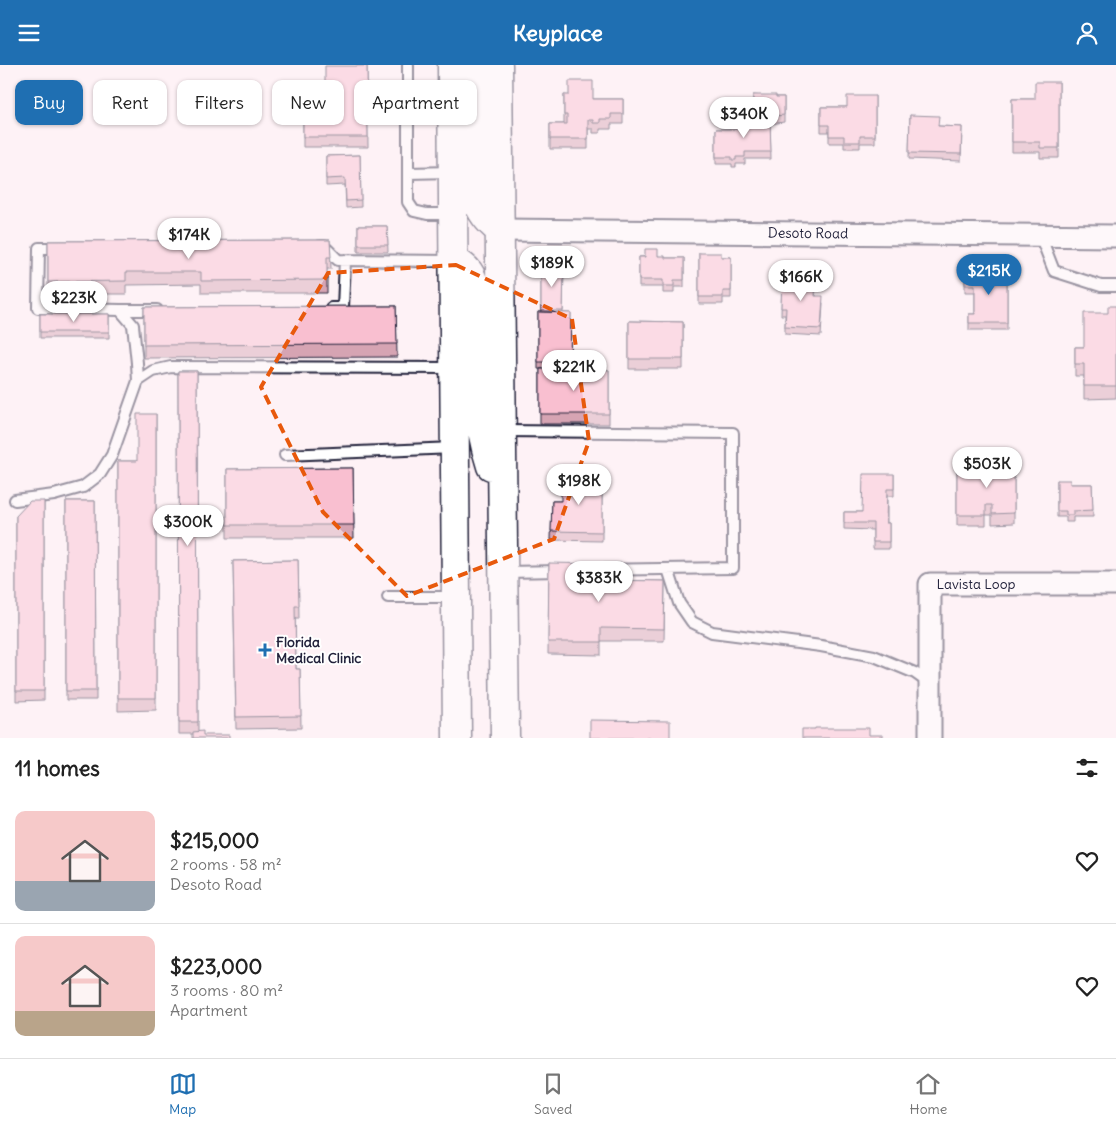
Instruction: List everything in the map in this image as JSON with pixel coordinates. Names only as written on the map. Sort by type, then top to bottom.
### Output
[{"type":"main road","points":[[452,65],[452,80]]},
{"type":"main road","points":[[492,67],[499,230],[505,738]]},
{"type":"main road","points":[[452,125],[457,738]]},
{"type":"main road","points":[[454,261],[464,266],[473,276],[476,290],[477,400],[486,451],[501,496]]},
{"type":"street","name":"Desoto Road","points":[[499,230],[1116,236]]},
{"type":"street","name":"Lavista Loop","points":[[930,738],[930,584],[1116,584]]},
{"type":"lane","points":[[408,65],[408,80]]},
{"type":"lane","points":[[408,125],[408,202],[414,211],[427,215],[453,214]]},
{"type":"lane","points":[[408,173],[453,172]]},
{"type":"lane","points":[[1040,235],[1054,271],[1101,286],[1116,286]]},
{"type":"lane","points":[[314,246],[324,246],[338,260],[454,261]]},
{"type":"lane","points":[[69,248],[39,248],[38,308],[168,309]]},
{"type":"lane","points":[[324,308],[343,308],[344,260]]},
{"type":"lane","points":[[14,500],[54,495],[83,487],[100,474],[112,455],[138,381],[138,363],[133,325],[120,310]]},
{"type":"lane","points":[[138,381],[153,371],[171,367],[455,368]]},
{"type":"lane","points":[[501,431],[733,433],[733,568],[503,572]]},
{"type":"lane","points":[[286,455],[455,448]]},
{"type":"lane","points":[[668,569],[679,603],[692,622],[712,632],[874,656],[915,673],[930,683]]},
{"type":"lane","points":[[388,597],[456,597]]},
{"type":"highlighted area","points":[[456,265],[572,319],[589,441],[554,539],[407,596],[323,512],[261,387],[328,273]]},
{"type":"building","points":[[325,66],[367,66],[367,80],[354,80],[354,125],[368,125],[368,137],[303,137],[303,125],[344,125],[344,80],[325,80]]},
{"type":"building","points":[[569,81],[593,81],[593,99],[623,99],[623,114],[611,114],[611,119],[600,119],[600,123],[593,123],[593,120],[588,120],[588,139],[550,139],[550,124],[567,124],[567,115],[564,115],[564,95],[569,95]]},
{"type":"building","points":[[1035,82],[1059,82],[1059,148],[1040,148],[1040,142],[1012,142],[1012,99],[1035,99]]},
{"type":"building","points":[[753,95],[784,97],[784,115],[767,117],[767,115],[753,115]]},
{"type":"building","points":[[847,96],[875,96],[875,136],[860,136],[860,142],[844,142],[844,136],[829,136],[829,125],[821,125],[821,107],[847,107]]},
{"type":"building","points":[[910,115],[939,116],[938,126],[962,127],[961,154],[909,153]]},
{"type":"building","points":[[742,117],[759,117],[759,121],[770,121],[771,152],[745,152],[745,157],[736,157],[736,160],[732,160],[732,157],[716,157],[716,129],[742,129]]},
{"type":"building","points":[[360,155],[361,200],[346,201],[345,178],[326,179],[326,156]]},
{"type":"building","points":[[358,226],[387,226],[388,245],[358,245]]},
{"type":"building","points":[[330,240],[331,257],[327,257],[327,280],[201,281],[201,272],[126,272],[126,281],[48,282],[48,241]]},
{"type":"building","points":[[645,249],[658,249],[658,256],[665,256],[665,258],[684,258],[684,280],[674,280],[674,286],[663,286],[663,280],[639,280],[639,257],[645,257]]},
{"type":"building","points":[[699,253],[721,253],[721,257],[731,257],[731,291],[723,291],[723,297],[699,297]]},
{"type":"building","points":[[541,265],[564,266],[563,311],[541,311]]},
{"type":"building","points":[[796,266],[806,266],[805,284],[816,285],[815,296],[823,296],[821,329],[785,327],[786,308],[781,308],[782,275],[795,276]]},
{"type":"building","points":[[975,267],[993,267],[993,271],[1007,271],[1007,323],[969,323],[969,314],[975,314],[975,285],[965,285],[965,275],[975,275]]},
{"type":"building","points":[[396,306],[397,344],[144,345],[144,307]]},
{"type":"building","points":[[1108,306],[1116,306],[1116,386],[1084,386],[1084,364],[1075,364],[1075,347],[1084,347],[1084,313],[1108,313]]},
{"type":"building","points":[[538,312],[571,313],[570,362],[538,362]]},
{"type":"building","points":[[40,314],[109,314],[109,332],[40,332]]},
{"type":"building","points":[[629,321],[683,322],[683,359],[629,359]]},
{"type":"building","points":[[540,369],[609,370],[609,414],[540,414]]},
{"type":"building","points":[[178,371],[197,371],[198,722],[179,722]]},
{"type":"building","points":[[137,414],[156,414],[156,698],[118,698],[118,461],[137,461]]},
{"type":"building","points":[[986,458],[1014,458],[1014,513],[992,514],[992,505],[986,505],[986,515],[957,515],[957,471],[986,471]]},
{"type":"building","points":[[353,468],[354,525],[227,525],[227,469]]},
{"type":"building","points":[[863,474],[894,474],[894,489],[887,489],[886,523],[889,523],[889,542],[873,542],[873,523],[844,523],[844,512],[862,512]]},
{"type":"building","points":[[561,478],[602,479],[602,532],[551,531],[552,501],[561,501]]},
{"type":"building","points":[[1057,480],[1070,480],[1070,484],[1092,484],[1093,510],[1073,511],[1073,515],[1066,515],[1066,511],[1057,511]]},
{"type":"building","points":[[30,501],[44,501],[44,691],[16,691],[16,516]]},
{"type":"building","points":[[66,501],[95,501],[96,691],[66,691]]},
{"type":"building","name":"Florida Medical Clinic","points":[[298,560],[299,606],[295,606],[296,669],[300,669],[301,716],[236,717],[233,561]]},
{"type":"building","points":[[549,563],[602,564],[602,580],[665,581],[664,629],[601,628],[601,642],[548,642]]},
{"type":"building","points":[[590,720],[670,721],[670,738],[590,738]]},
{"type":"building","points":[[869,728],[869,735],[883,735],[883,738],[802,738],[802,729]]},
{"type":"building","points":[[203,731],[203,735],[229,735],[229,738],[193,738],[193,732]]},
{"type":"place","name":"Florida Medical Clinic","points":[[265,650]]}]
